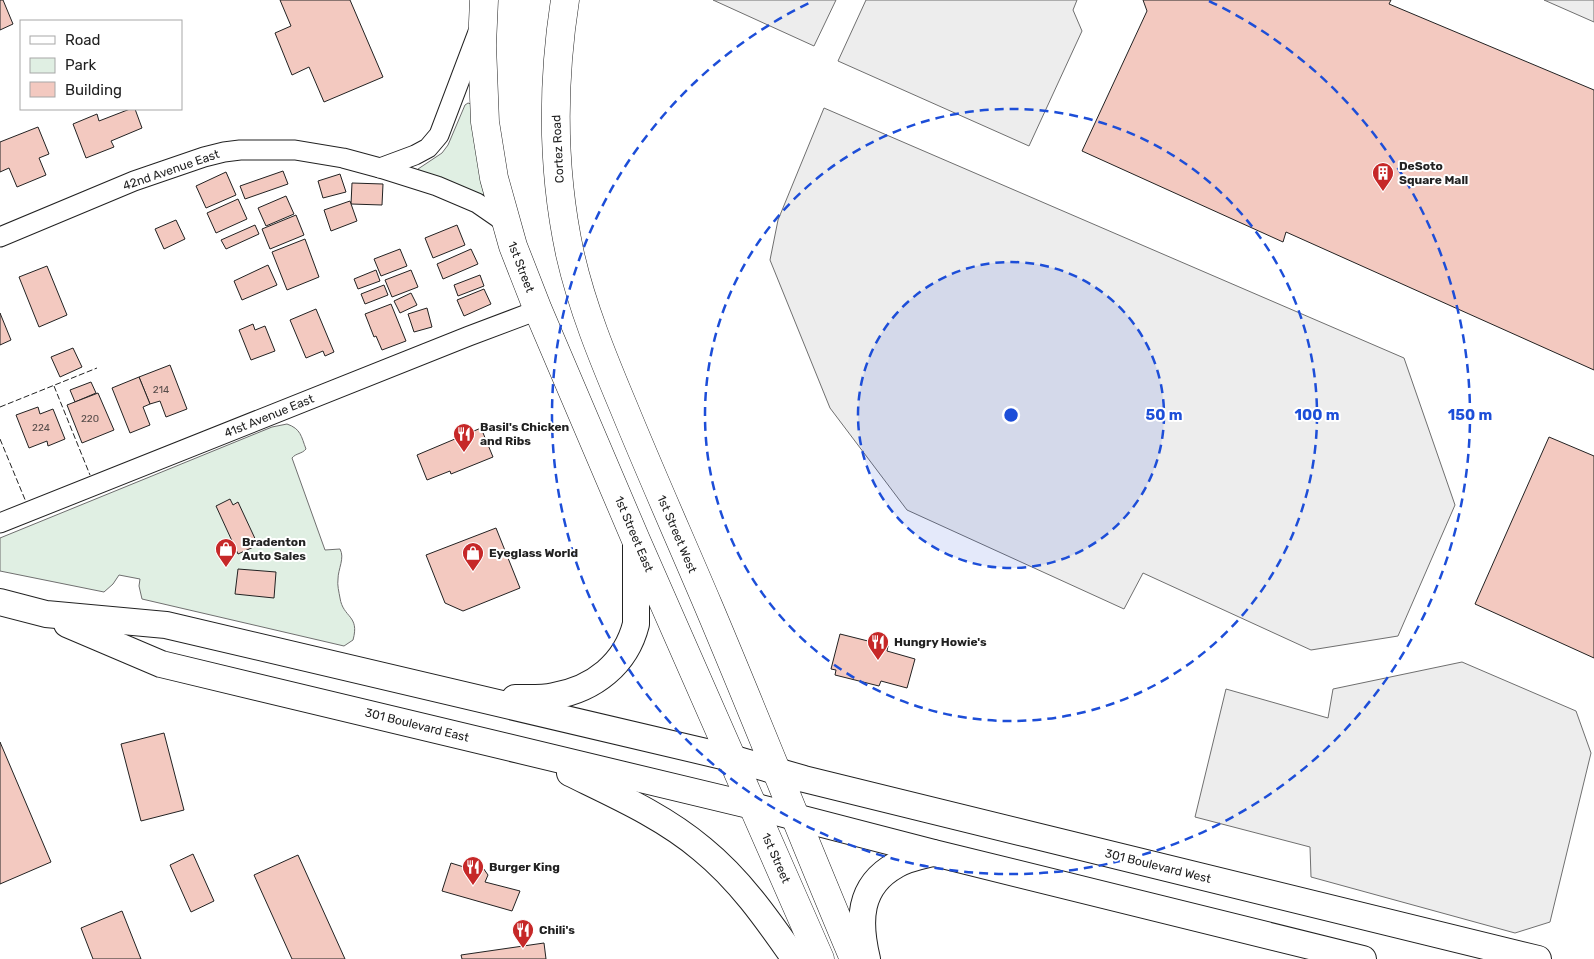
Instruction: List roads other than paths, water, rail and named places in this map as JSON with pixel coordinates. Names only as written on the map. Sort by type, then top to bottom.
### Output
[{"type":"main road","name":"Cortez Road","points":[[565,0],[558,59],[556,147],[565,227],[581,296]]},
{"type":"main road","points":[[483,9],[482,74],[485,122],[494,178],[506,223]]},
{"type":"main road","name":"1st Street","points":[[506,223],[538,310]]},
{"type":"main road","name":"1st Street West","points":[[581,296],[620,398],[778,772]]},
{"type":"main road","name":"1st Street East","points":[[538,310],[731,758]]},
{"type":"main road","points":[[472,697],[552,697],[580,689],[607,673],[628,647],[636,624],[636,540]]},
{"type":"main road","name":"301 Boulevard East","points":[[0,602],[46,614],[161,664],[795,816]]},
{"type":"main road","name":"301 Boulevard East","points":[[46,614],[166,625],[731,758],[778,772]]},
{"type":"main road","points":[[532,753],[652,814],[702,848],[744,889],[762,911],[795,959]]},
{"type":"main road","name":"1st Street","points":[[731,758],[820,959]]},
{"type":"main road","points":[[778,772],[854,959]]},
{"type":"main road","name":"301 Boulevard West","points":[[778,772],[1538,959]]},
{"type":"main road","points":[[795,816],[934,853],[1363,959]]},
{"type":"main road","points":[[867,959],[862,939],[862,915],[872,887],[880,877],[897,864],[934,853]]},
{"type":"street","points":[[380,168],[428,148],[439,135],[483,9]]},
{"type":"street","name":"42nd Avenue East","points":[[0,237],[134,181],[204,157],[224,152],[295,150],[343,158],[437,186],[477,203],[506,223]]},
{"type":"street","name":"41st Avenue East","points":[[0,523],[538,310]]},
{"type":"place","name":"DeSoto Square Mall","points":[[1383,192]]},
{"type":"place","name":"Basil's Chicken and Ribs","points":[[464,453]]},
{"type":"place","name":"Bradenton Auto Sales","points":[[226,568]]},
{"type":"place","name":"Eyeglass World","points":[[473,572]]},
{"type":"place","name":"Hungry Howie's","points":[[878,661]]},
{"type":"place","name":"Burger King","points":[[473,886]]},
{"type":"place","name":"Chili's","points":[[523,949]]}]
